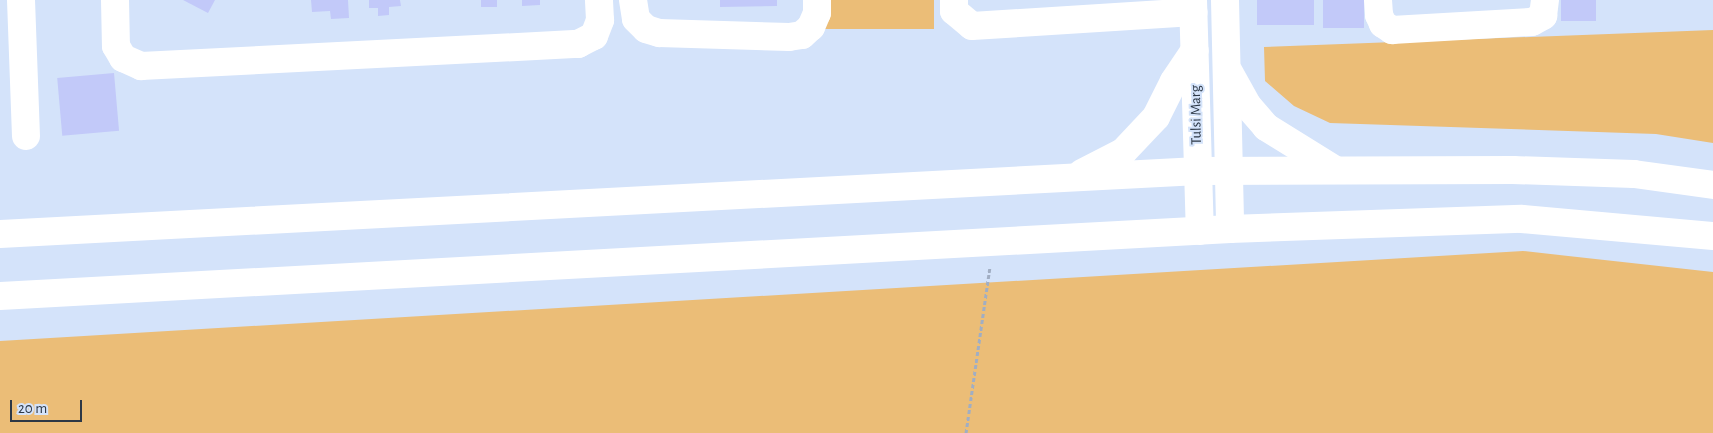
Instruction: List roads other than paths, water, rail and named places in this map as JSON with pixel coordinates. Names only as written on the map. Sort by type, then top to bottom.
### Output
[{"type":"street","points":[[20,0],[11,71],[26,136]]},
{"type":"street","points":[[114,0],[116,46],[123,58],[141,66],[578,44],[594,36],[600,20],[599,0]]},
{"type":"street","points":[[633,0],[636,19],[646,29],[659,33],[789,37],[802,35],[811,27],[817,13],[817,0]]},
{"type":"street","points":[[954,0],[954,11],[972,26],[1193,6]]},
{"type":"street","name":"Tulsi Marg","points":[[1225,0],[1230,229]]},
{"type":"street","points":[[1378,0],[1379,14],[1383,24],[1392,30],[1532,22],[1543,16],[1545,0]]},
{"type":"street","name":"Tulsi Marg","points":[[1193,6],[1200,231]]},
{"type":"street","points":[[1072,178],[1122,152],[1156,117],[1174,81],[1195,50]]},
{"type":"street","points":[[1227,68],[1248,106],[1266,127],[1338,171]]},
{"type":"street","points":[[0,234],[1198,171],[1634,174],[1713,186]]},
{"type":"street","points":[[0,296],[1230,229],[1522,219],[1713,236]]}]
